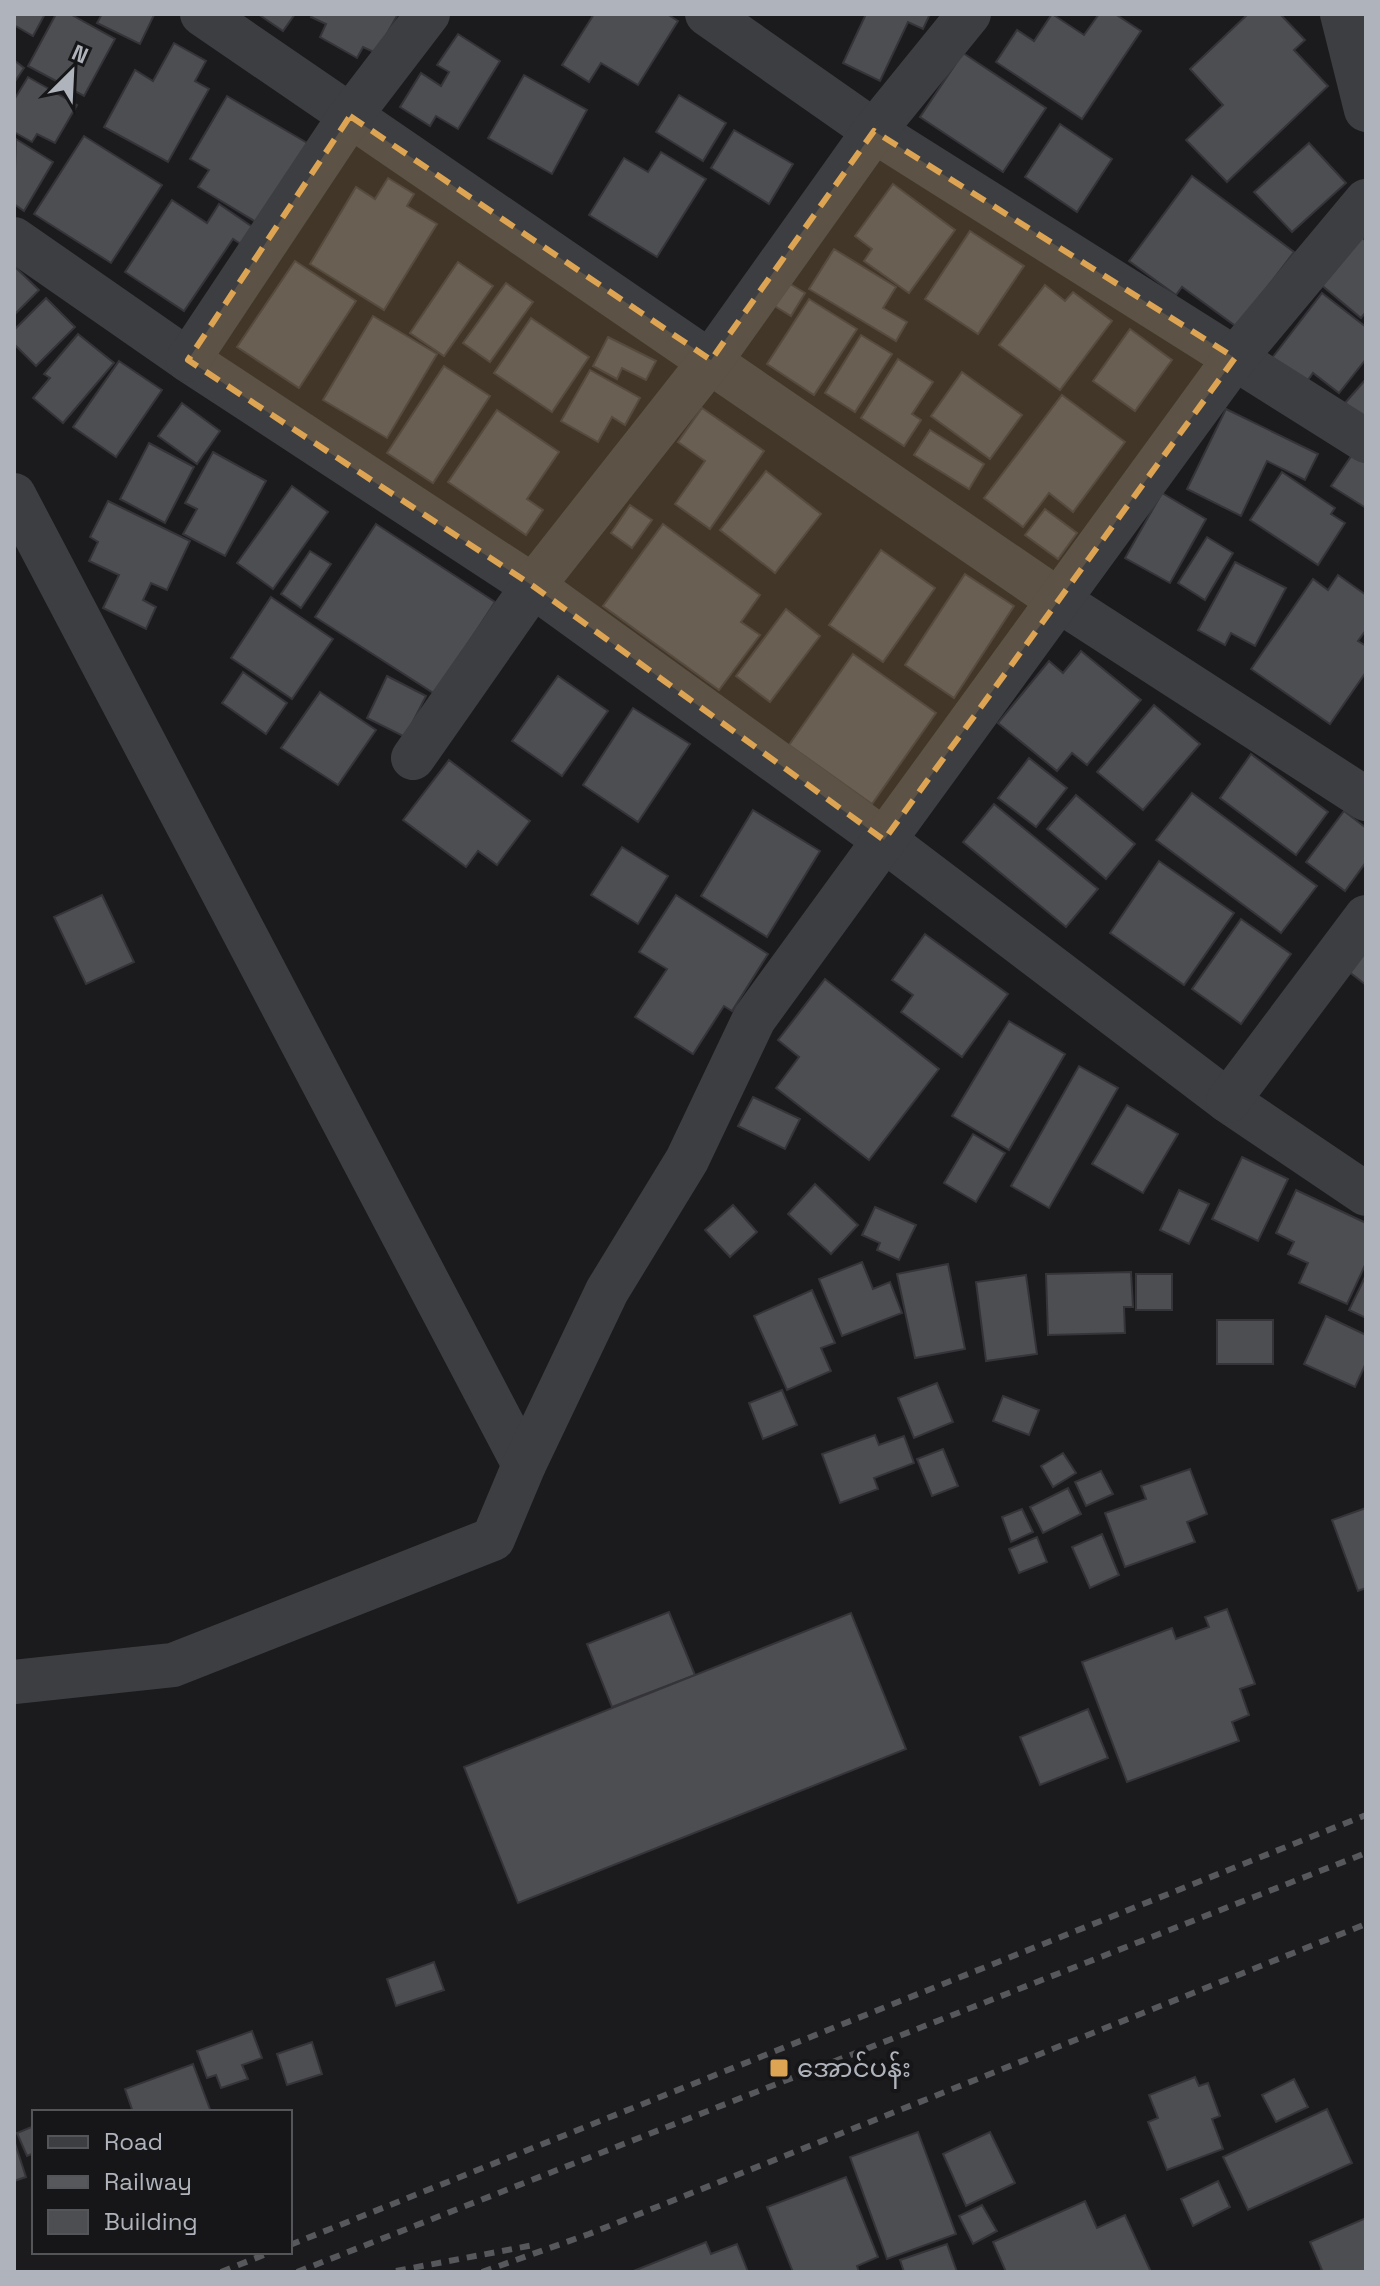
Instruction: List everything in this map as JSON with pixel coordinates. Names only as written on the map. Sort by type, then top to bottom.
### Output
[{"type":"street","points":[[202,14],[1058,600],[1366,799]]},
{"type":"street","points":[[188,360],[350,116],[428,14]]},
{"type":"street","points":[[707,14],[874,131],[1366,441]]},
{"type":"street","points":[[413,758],[533,586],[711,360],[874,131],[969,14]]},
{"type":"street","points":[[1342,14],[1366,110]]},
{"type":"street","points":[[14,1682],[173,1665],[493,1539],[524,1465],[607,1291],[687,1160],[754,1019],[1235,358],[1366,201]]},
{"type":"street","points":[[14,239],[188,360],[533,586],[884,840],[1228,1101],[1366,1194]]},
{"type":"street","points":[[14,495],[524,1465]]},
{"type":"street","points":[[1228,1101],[1366,917]]},
{"type":"highlighted area","points":[[350,116],[711,360],[874,131],[1235,358],[884,840],[533,586],[188,360]]},
{"type":"building","points":[[14,14],[45,14],[33,36],[14,25]]},
{"type":"building","points":[[56,14],[70,14],[115,39],[84,96],[28,66]]},
{"type":"building","points":[[102,14],[154,15],[140,44],[97,23]]},
{"type":"building","points":[[258,14],[295,14],[283,31]]},
{"type":"building","points":[[313,14],[398,14],[376,53],[363,47],[357,58],[320,37],[326,24],[311,17]]},
{"type":"building","points":[[594,14],[667,14],[678,21],[638,85],[601,63],[589,82],[562,65]]},
{"type":"building","points":[[866,14],[930,14],[923,29],[908,22],[880,81],[843,63]]},
{"type":"building","points":[[1052,14],[1084,35],[1099,14],[1115,14],[1141,31],[1082,119],[996,62],[1017,30],[1034,41]]},
{"type":"building","points":[[1248,14],[1280,14],[1305,40],[1294,50],[1328,86],[1227,182],[1186,140],[1223,105],[1190,69]]},
{"type":"building","points":[[458,34],[500,61],[458,129],[436,116],[430,126],[400,107],[421,73],[441,86],[449,72],[437,65]]},
{"type":"building","points":[[174,43],[206,61],[195,81],[209,89],[168,162],[104,127],[135,70],[153,81]]},
{"type":"building","points":[[963,53],[1046,108],[1003,172],[920,117]]},
{"type":"building","points":[[14,60],[24,68],[14,83]]},
{"type":"building","points":[[524,75],[587,110],[552,174],[488,138]]},
{"type":"building","points":[[28,77],[77,105],[55,143],[37,134],[32,142],[14,132],[14,100]]},
{"type":"building","points":[[679,95],[726,123],[703,161],[656,132]]},
{"type":"building","points":[[227,96],[309,144],[261,225],[198,187],[209,170],[190,159]]},
{"type":"building","points":[[1060,124],[1112,159],[1077,212],[1025,177]]},
{"type":"building","points":[[734,130],[793,164],[769,204],[711,168]]},
{"type":"building","points":[[84,136],[162,185],[111,263],[34,214]]},
{"type":"building","points":[[16,139],[53,162],[24,211],[14,204]]},
{"type":"building","points":[[1309,143],[1346,183],[1292,232],[1254,192]]},
{"type":"building","points":[[661,152],[706,179],[657,257],[589,215],[624,158],[648,172]]},
{"type":"building","points":[[1192,176],[1294,252],[1237,327],[1182,287],[1176,295],[1129,261]]},
{"type":"building","points":[[388,178],[414,194],[407,206],[437,224],[384,310],[310,264],[356,187],[375,199]]},
{"type":"building","points":[[893,184],[955,230],[909,293],[864,261],[872,249],[855,236]]},
{"type":"building","points":[[172,200],[207,223],[219,204],[254,228],[242,245],[233,239],[184,311],[125,272]]},
{"type":"building","points":[[970,231],[1024,266],[978,334],[925,299]]},
{"type":"building","points":[[1359,235],[1366,241],[1366,312],[1361,318],[1319,283]]},
{"type":"building","points":[[834,249],[896,287],[883,308],[907,322],[896,341],[809,289]]},
{"type":"building","points":[[295,261],[356,301],[299,388],[237,347]]},
{"type":"building","points":[[458,262],[493,286],[444,356],[410,333]]},
{"type":"building","points":[[14,266],[39,290],[14,315]]},
{"type":"building","points":[[787,282],[805,293],[791,316],[773,305]]},
{"type":"building","points":[[506,283],[533,302],[490,362],[463,343]]},
{"type":"building","points":[[1045,285],[1065,301],[1073,292],[1112,321],[1060,390],[999,345]]},
{"type":"building","points":[[1322,293],[1366,327],[1366,359],[1339,393],[1313,373],[1305,384],[1272,358]]},
{"type":"building","points":[[46,298],[75,327],[36,366],[14,344],[14,330]]},
{"type":"building","points":[[809,299],[857,329],[814,395],[767,364]]},
{"type":"building","points":[[373,316],[437,354],[387,438],[323,400]]},
{"type":"building","points":[[531,318],[589,357],[552,412],[494,373]]},
{"type":"building","points":[[1130,329],[1172,360],[1135,411],[1093,381]]},
{"type":"building","points":[[78,334],[114,363],[63,423],[33,398],[50,378],[44,374]]},
{"type":"building","points":[[861,335],[892,354],[855,412],[825,393]]},
{"type":"building","points":[[608,337],[656,361],[646,380],[622,368],[617,379],[593,366]]},
{"type":"building","points":[[898,359],[933,382],[912,414],[921,420],[904,446],[861,418]]},
{"type":"building","points":[[119,361],[162,390],[116,457],[73,427]]},
{"type":"building","points":[[444,366],[490,396],[433,483],[387,453]]},
{"type":"building","points":[[590,370],[640,398],[625,425],[612,417],[598,442],[561,421]]},
{"type":"building","points":[[962,372],[1022,415],[990,459],[931,416]]},
{"type":"building","points":[[1366,379],[1366,422],[1345,403]]},
{"type":"building","points":[[1062,395],[1125,442],[1073,512],[1049,493],[1023,527],[984,498]]},
{"type":"building","points":[[182,403],[220,431],[197,464],[158,436]]},
{"type":"building","points":[[702,408],[764,451],[710,529],[675,504],[705,461],[678,442]]},
{"type":"building","points":[[1226,409],[1318,454],[1305,480],[1267,461],[1241,516],[1187,489]]},
{"type":"building","points":[[497,410],[559,452],[527,499],[543,510],[526,535],[448,482]]},
{"type":"building","points":[[930,430],[984,464],[969,489],[914,455]]},
{"type":"building","points":[[149,443],[194,467],[165,523],[120,499]]},
{"type":"building","points":[[213,452],[266,481],[225,556],[183,534],[197,509],[185,503]]},
{"type":"building","points":[[1354,452],[1366,460],[1366,508],[1331,486]]},
{"type":"building","points":[[766,471],[821,514],[775,573],[720,530]]},
{"type":"building","points":[[1282,472],[1335,508],[1331,514],[1345,523],[1318,565],[1250,520]]},
{"type":"building","points":[[292,486],[328,512],[273,589],[237,563]]},
{"type":"building","points":[[1162,493],[1206,519],[1170,583],[1125,558]]},
{"type":"building","points":[[108,501],[190,541],[167,590],[151,583],[143,600],[156,607],[146,629],[103,608],[119,575],[89,561],[98,542],[90,537]]},
{"type":"building","points":[[630,505],[652,520],[632,548],[611,533]]},
{"type":"building","points":[[1045,509],[1077,533],[1058,559],[1025,535]]},
{"type":"building","points":[[376,524],[495,602],[435,694],[315,617]]},
{"type":"building","points":[[663,524],[760,595],[741,622],[760,635],[719,690],[603,606]]},
{"type":"building","points":[[1207,537],[1233,553],[1205,600],[1178,583]]},
{"type":"building","points":[[881,550],[935,588],[883,662],[829,625]]},
{"type":"building","points":[[310,551],[331,564],[301,608],[281,594]]},
{"type":"building","points":[[1235,562],[1286,588],[1255,646],[1231,633],[1225,645],[1198,630]]},
{"type":"building","points":[[965,574],[1014,606],[954,698],[905,665]]},
{"type":"building","points":[[1338,575],[1366,595],[1366,630],[1358,641],[1366,646],[1366,672],[1330,724],[1251,669],[1313,579],[1328,590]]},
{"type":"building","points":[[271,597],[333,639],[292,699],[231,658]]},
{"type":"building","points":[[786,609],[820,636],[770,702],[736,676]]},
{"type":"building","points":[[1081,651],[1141,700],[1087,765],[1072,753],[1057,771],[998,723],[1049,661],[1063,673]]},
{"type":"building","points":[[853,654],[936,713],[872,804],[789,745]]},
{"type":"building","points":[[243,672],[287,703],[266,734],[222,703]]},
{"type":"building","points":[[387,676],[426,696],[405,737],[367,718]]},
{"type":"building","points":[[558,676],[608,711],[562,776],[512,741]]},
{"type":"building","points":[[320,692],[376,730],[338,785],[281,748]]},
{"type":"building","points":[[1154,705],[1200,744],[1143,810],[1097,772]]},
{"type":"building","points":[[633,708],[690,744],[638,822],[583,785]]},
{"type":"building","points":[[1251,754],[1328,812],[1296,855],[1220,798]]},
{"type":"building","points":[[1029,758],[1067,788],[1036,827],[998,798]]},
{"type":"building","points":[[449,760],[530,821],[497,865],[478,851],[466,867],[403,820]]},
{"type":"building","points":[[1192,793],[1317,886],[1281,933],[1156,840]]},
{"type":"building","points":[[1076,795],[1135,844],[1106,879],[1047,829]]},
{"type":"building","points":[[994,804],[1098,889],[1066,927],[963,842]]},
{"type":"building","points":[[753,810],[820,851],[767,937],[701,896]]},
{"type":"building","points":[[1344,811],[1366,828],[1366,862],[1345,891],[1306,862]]},
{"type":"building","points":[[622,847],[668,876],[638,924],[591,895]]},
{"type":"building","points":[[1159,861],[1234,913],[1184,985],[1110,933]]},
{"type":"building","points":[[102,895],[134,962],[86,984],[54,917]]},
{"type":"building","points":[[676,895],[768,954],[732,1011],[724,1006],[693,1054],[635,1017],[667,969],[639,952]]},
{"type":"building","points":[[1241,919],[1291,954],[1241,1024],[1192,989]]},
{"type":"building","points":[[925,934],[1008,994],[962,1057],[901,1012],[913,995],[892,980]]},
{"type":"building","points":[[1366,946],[1366,985],[1348,971]]},
{"type":"building","points":[[825,979],[939,1069],[869,1160],[776,1088],[799,1057],[778,1040]]},
{"type":"building","points":[[1009,1021],[1065,1054],[1009,1150],[952,1116]]},
{"type":"building","points":[[1079,1066],[1118,1088],[1049,1208],[1011,1186]]},
{"type":"building","points":[[753,1097],[800,1119],[785,1149],[738,1126]]},
{"type":"building","points":[[1127,1105],[1178,1134],[1143,1193],[1092,1164]]},
{"type":"building","points":[[973,1134],[1005,1153],[976,1202],[944,1183]]},
{"type":"building","points":[[1242,1157],[1288,1179],[1258,1241],[1212,1219]]},
{"type":"building","points":[[815,1184],[858,1225],[831,1254],[788,1214]]},
{"type":"building","points":[[1179,1190],[1209,1204],[1189,1244],[1160,1230]]},
{"type":"building","points":[[1296,1190],[1366,1223],[1366,1263],[1347,1304],[1299,1283],[1308,1263],[1288,1254],[1294,1242],[1276,1233]]},
{"type":"building","points":[[733,1205],[757,1232],[730,1257],[705,1230]]},
{"type":"building","points":[[875,1207],[916,1225],[899,1260],[877,1250],[880,1243],[862,1235]]},
{"type":"building","points":[[862,1262],[873,1289],[890,1282],[902,1313],[842,1336],[819,1279]]},
{"type":"building","points":[[948,1264],[965,1349],[915,1358],[897,1274]]},
{"type":"building","points":[[1131,1272],[1133,1307],[1124,1307],[1125,1333],[1048,1335],[1046,1274]]},
{"type":"building","points":[[1136,1274],[1172,1274],[1172,1310],[1136,1310]]},
{"type":"building","points":[[1026,1275],[1037,1354],[986,1361],[976,1282]]},
{"type":"building","points":[[1366,1275],[1366,1318],[1349,1310]]},
{"type":"building","points":[[812,1290],[835,1343],[821,1348],[831,1371],[787,1390],[754,1316]]},
{"type":"building","points":[[1326,1316],[1366,1335],[1366,1363],[1355,1387],[1304,1364]]},
{"type":"building","points":[[1217,1320],[1273,1320],[1273,1364],[1217,1364]]},
{"type":"building","points":[[937,1383],[953,1422],[914,1438],[898,1398]]},
{"type":"building","points":[[782,1390],[797,1425],[763,1439],[749,1403]]},
{"type":"building","points":[[1003,1396],[1039,1410],[1029,1435],[993,1421]]},
{"type":"building","points":[[875,1435],[879,1445],[904,1436],[914,1463],[874,1478],[878,1489],[840,1503],[822,1454]]},
{"type":"building","points":[[943,1449],[958,1486],[932,1496],[917,1459]]},
{"type":"building","points":[[1063,1453],[1076,1473],[1053,1487],[1041,1466]]},
{"type":"building","points":[[1190,1469],[1207,1514],[1187,1522],[1195,1542],[1125,1567],[1105,1513],[1146,1499],[1141,1486]]},
{"type":"building","points":[[1101,1471],[1113,1494],[1086,1506],[1075,1482]]},
{"type":"building","points":[[1068,1488],[1081,1514],[1043,1533],[1030,1507]]},
{"type":"building","points":[[1366,1508],[1366,1588],[1358,1591],[1332,1520]]},
{"type":"building","points":[[1022,1509],[1033,1532],[1011,1542],[1002,1517]]},
{"type":"building","points":[[1102,1534],[1119,1575],[1090,1588],[1072,1547]]},
{"type":"building","points":[[1037,1537],[1047,1562],[1019,1573],[1009,1549]]},
{"type":"building","points":[[1227,1609],[1255,1684],[1240,1689],[1249,1715],[1232,1722],[1239,1741],[1127,1782],[1082,1662],[1172,1628],[1176,1639],[1209,1627],[1205,1617]]},
{"type":"building","points":[[669,1612],[695,1675],[612,1707],[587,1644]]},
{"type":"building","points":[[851,1613],[906,1749],[518,1903],[464,1767]]},
{"type":"building","points":[[1088,1709],[1108,1758],[1040,1785],[1020,1737]]},
{"type":"building","points":[[434,1962],[444,1990],[396,2006],[387,1979]]},
{"type":"building","points":[[252,2031],[262,2058],[242,2065],[248,2079],[221,2088],[216,2075],[207,2078],[197,2051]]},
{"type":"building","points":[[312,2042],[322,2074],[287,2085],[277,2054]]},
{"type":"building","points":[[193,2064],[210,2110],[132,2110],[125,2089]]},
{"type":"building","points":[[1195,2077],[1199,2086],[1208,2083],[1220,2116],[1212,2119],[1223,2149],[1167,2170],[1148,2122],[1158,2118],[1149,2095]]},
{"type":"building","points":[[1294,2079],[1308,2107],[1276,2122],[1262,2095]]},
{"type":"building","points":[[1327,2109],[1352,2163],[1248,2210],[1223,2157]]},
{"type":"building","points":[[32,2127],[32,2154],[27,2156],[17,2133]]},
{"type":"building","points":[[918,2132],[956,2234],[887,2259],[850,2157]]},
{"type":"building","points":[[990,2132],[1015,2183],[966,2206],[943,2154]]},
{"type":"building","points":[[14,2140],[26,2177],[14,2181]]},
{"type":"building","points":[[846,2177],[878,2257],[857,2266],[859,2272],[793,2272],[767,2207]]},
{"type":"building","points":[[1218,2181],[1230,2207],[1193,2226],[1181,2199]]},
{"type":"building","points":[[1085,2201],[1097,2228],[1125,2215],[1151,2272],[1006,2272],[993,2242]]},
{"type":"building","points":[[982,2205],[997,2231],[973,2244],[959,2216]]},
{"type":"building","points":[[1366,2218],[1366,2272],[1317,2272],[1322,2270],[1310,2242]]},
{"type":"building","points":[[706,2242],[711,2254],[737,2244],[748,2272],[631,2272]]},
{"type":"building","points":[[947,2244],[957,2272],[904,2272],[900,2260]]},
{"type":"railway","points":[[292,2244],[1366,1815]]},
{"type":"railway","points":[[297,2272],[1366,1853]]},
{"type":"railway","points":[[482,2272],[589,2234],[1366,1924]]},
{"type":"railway","points":[[396,2271],[534,2245]]},
{"type":"railway","points":[[221,2272],[266,2254]]},
{"type":"place","name":"အောင်ပန်း","points":[[779,2068]]}]
